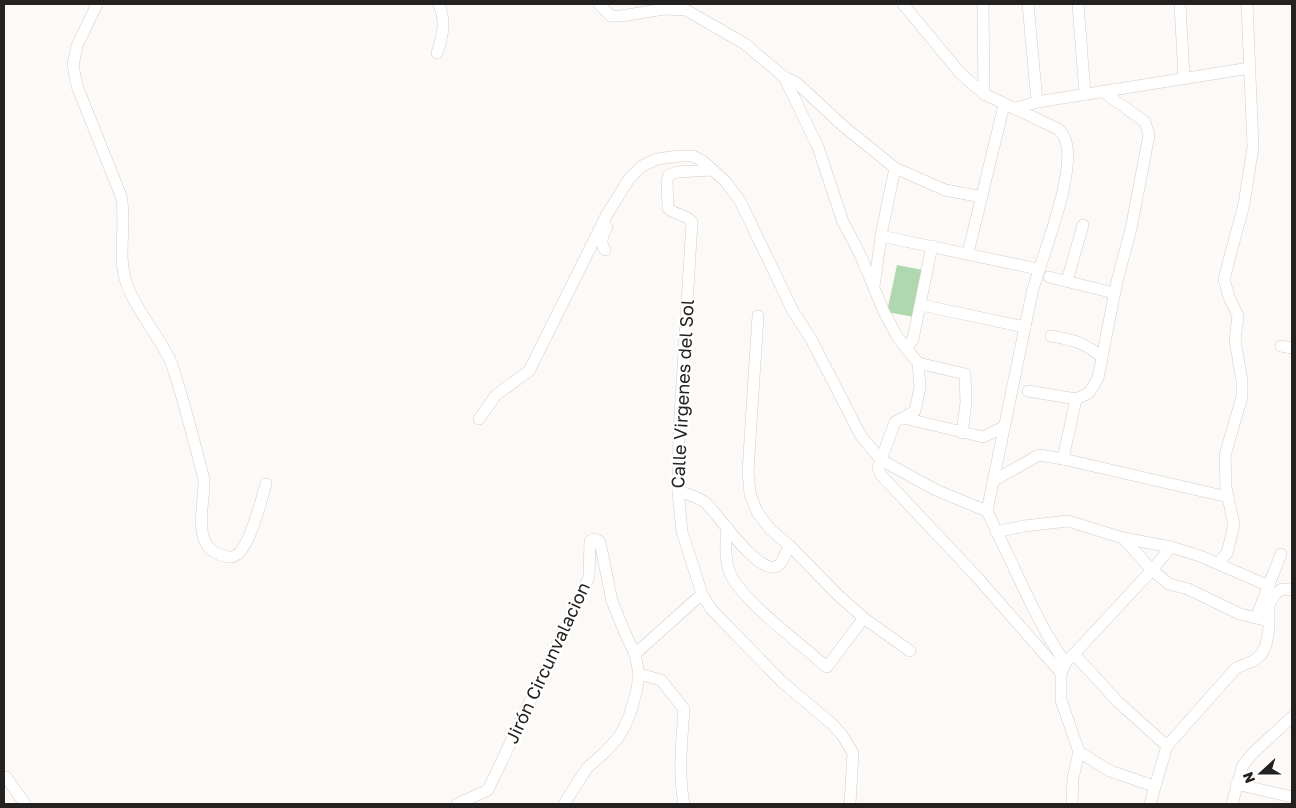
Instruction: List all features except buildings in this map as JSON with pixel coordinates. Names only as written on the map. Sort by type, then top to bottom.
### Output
[{"type":"street","points":[[97,4],[77,46],[73,65],[77,86],[121,196],[123,207],[122,263],[126,282],[134,300],[171,362],[188,415],[204,478],[203,536],[210,550],[218,555],[231,557],[243,550],[254,524],[266,484]]},
{"type":"street","points":[[437,53],[444,33],[443,12],[439,4]]},
{"type":"street","points":[[599,4],[612,16],[664,9],[693,9],[745,44],[784,77],[797,83],[864,144],[895,168],[945,190],[982,197]]},
{"type":"street","points":[[903,4],[960,73],[984,94],[1058,130],[1065,137],[1068,150],[1058,211],[1038,269],[987,512],[1063,668],[1061,700],[1079,752],[1073,778],[1072,804]]},
{"type":"street","points":[[983,4],[984,94]]},
{"type":"street","points":[[1028,4],[1037,102]]},
{"type":"street","points":[[1078,4],[1086,94]]},
{"type":"street","points":[[1180,4],[1184,78]]},
{"type":"street","points":[[1218,563],[1227,553],[1234,525],[1226,488],[1225,455],[1242,397],[1242,381],[1235,340],[1238,316],[1229,297],[1224,279],[1244,204],[1253,147],[1247,4]]},
{"type":"street","points":[[1016,108],[1037,102],[1250,68]]},
{"type":"street","points":[[784,77],[818,147],[843,222],[894,330],[918,363],[920,387],[915,411],[895,422],[878,468],[880,474],[1063,668]]},
{"type":"street","points":[[1028,391],[1076,399],[1089,392],[1098,378],[1114,293],[1131,229],[1149,135],[1145,122],[1102,91]]},
{"type":"street","points":[[968,253],[1004,105]]},
{"type":"street","points":[[479,419],[496,395],[529,371],[606,216],[629,179],[642,166],[657,159],[693,156],[704,162],[726,182],[740,201],[793,311],[811,340],[861,436],[882,460],[936,490],[987,512]]},
{"type":"street","points":[[874,286],[881,236],[895,168]]},
{"type":"street","name":"Calle Virgenes del Sol","points":[[713,170],[677,172],[669,175],[667,181],[668,208],[672,212],[686,216],[692,222],[679,432],[678,491],[682,532],[702,594],[710,609],[781,682],[832,724],[842,735],[853,753],[850,804]]},
{"type":"street","points":[[605,250],[602,245],[602,238],[608,224],[606,216]]},
{"type":"street","points":[[1067,282],[1083,225]]},
{"type":"street","points":[[881,236],[1038,269]]},
{"type":"street","points":[[907,349],[913,339],[932,246]]},
{"type":"street","points":[[1049,277],[1114,293]]},
{"type":"street","points":[[921,305],[1025,327]]},
{"type":"street","points":[[758,316],[748,471],[750,494],[757,512],[771,530],[789,545],[839,596],[865,619],[910,651]]},
{"type":"street","points":[[1051,336],[1075,340],[1089,347],[1102,357]]},
{"type":"street","points":[[918,363],[965,374],[966,403],[962,433]]},
{"type":"street","points":[[1063,459],[1076,399]]},
{"type":"street","points":[[904,418],[983,437],[1004,427]]},
{"type":"street","points":[[993,481],[1040,455],[1228,497]]},
{"type":"street","points":[[678,491],[704,501],[762,566],[774,568],[779,565],[789,545]]},
{"type":"street","points":[[996,532],[1024,526],[1068,521],[1123,538],[1171,547],[1218,563],[1269,586]]},
{"type":"street","points":[[727,527],[725,556],[730,575],[750,600],[827,667],[860,623]]},
{"type":"street","points":[[1123,538],[1152,570],[1170,584],[1188,589],[1240,614],[1269,621]]},
{"type":"street","name":"Jirón Circunvalacion","points":[[458,804],[488,790],[589,578],[589,547],[590,541],[594,539],[599,541],[612,601],[636,654],[639,674],[632,706],[624,728],[604,753],[587,768],[564,804]]},
{"type":"street","points":[[1063,668],[1171,547]]},
{"type":"street","points":[[1256,618],[1280,554]]},
{"type":"street","points":[[1150,804],[1166,746],[1236,668],[1261,655],[1266,645],[1269,605],[1275,594],[1282,589],[1292,590]]},
{"type":"street","points":[[636,654],[702,594]]},
{"type":"street","points":[[1074,654],[1118,702],[1166,746]]},
{"type":"street","points":[[639,674],[661,680],[684,709],[681,756],[684,804]]},
{"type":"street","points":[[1232,804],[1236,784],[1243,765],[1253,753],[1292,717]]},
{"type":"street","points":[[1079,752],[1110,771],[1154,786]]},
{"type":"street","points":[[6,776],[25,804]]},
{"type":"street","points":[[1236,784],[1292,797]]},
{"type":"green space","points":[[897,265],[923,270],[914,317],[887,312]]}]
